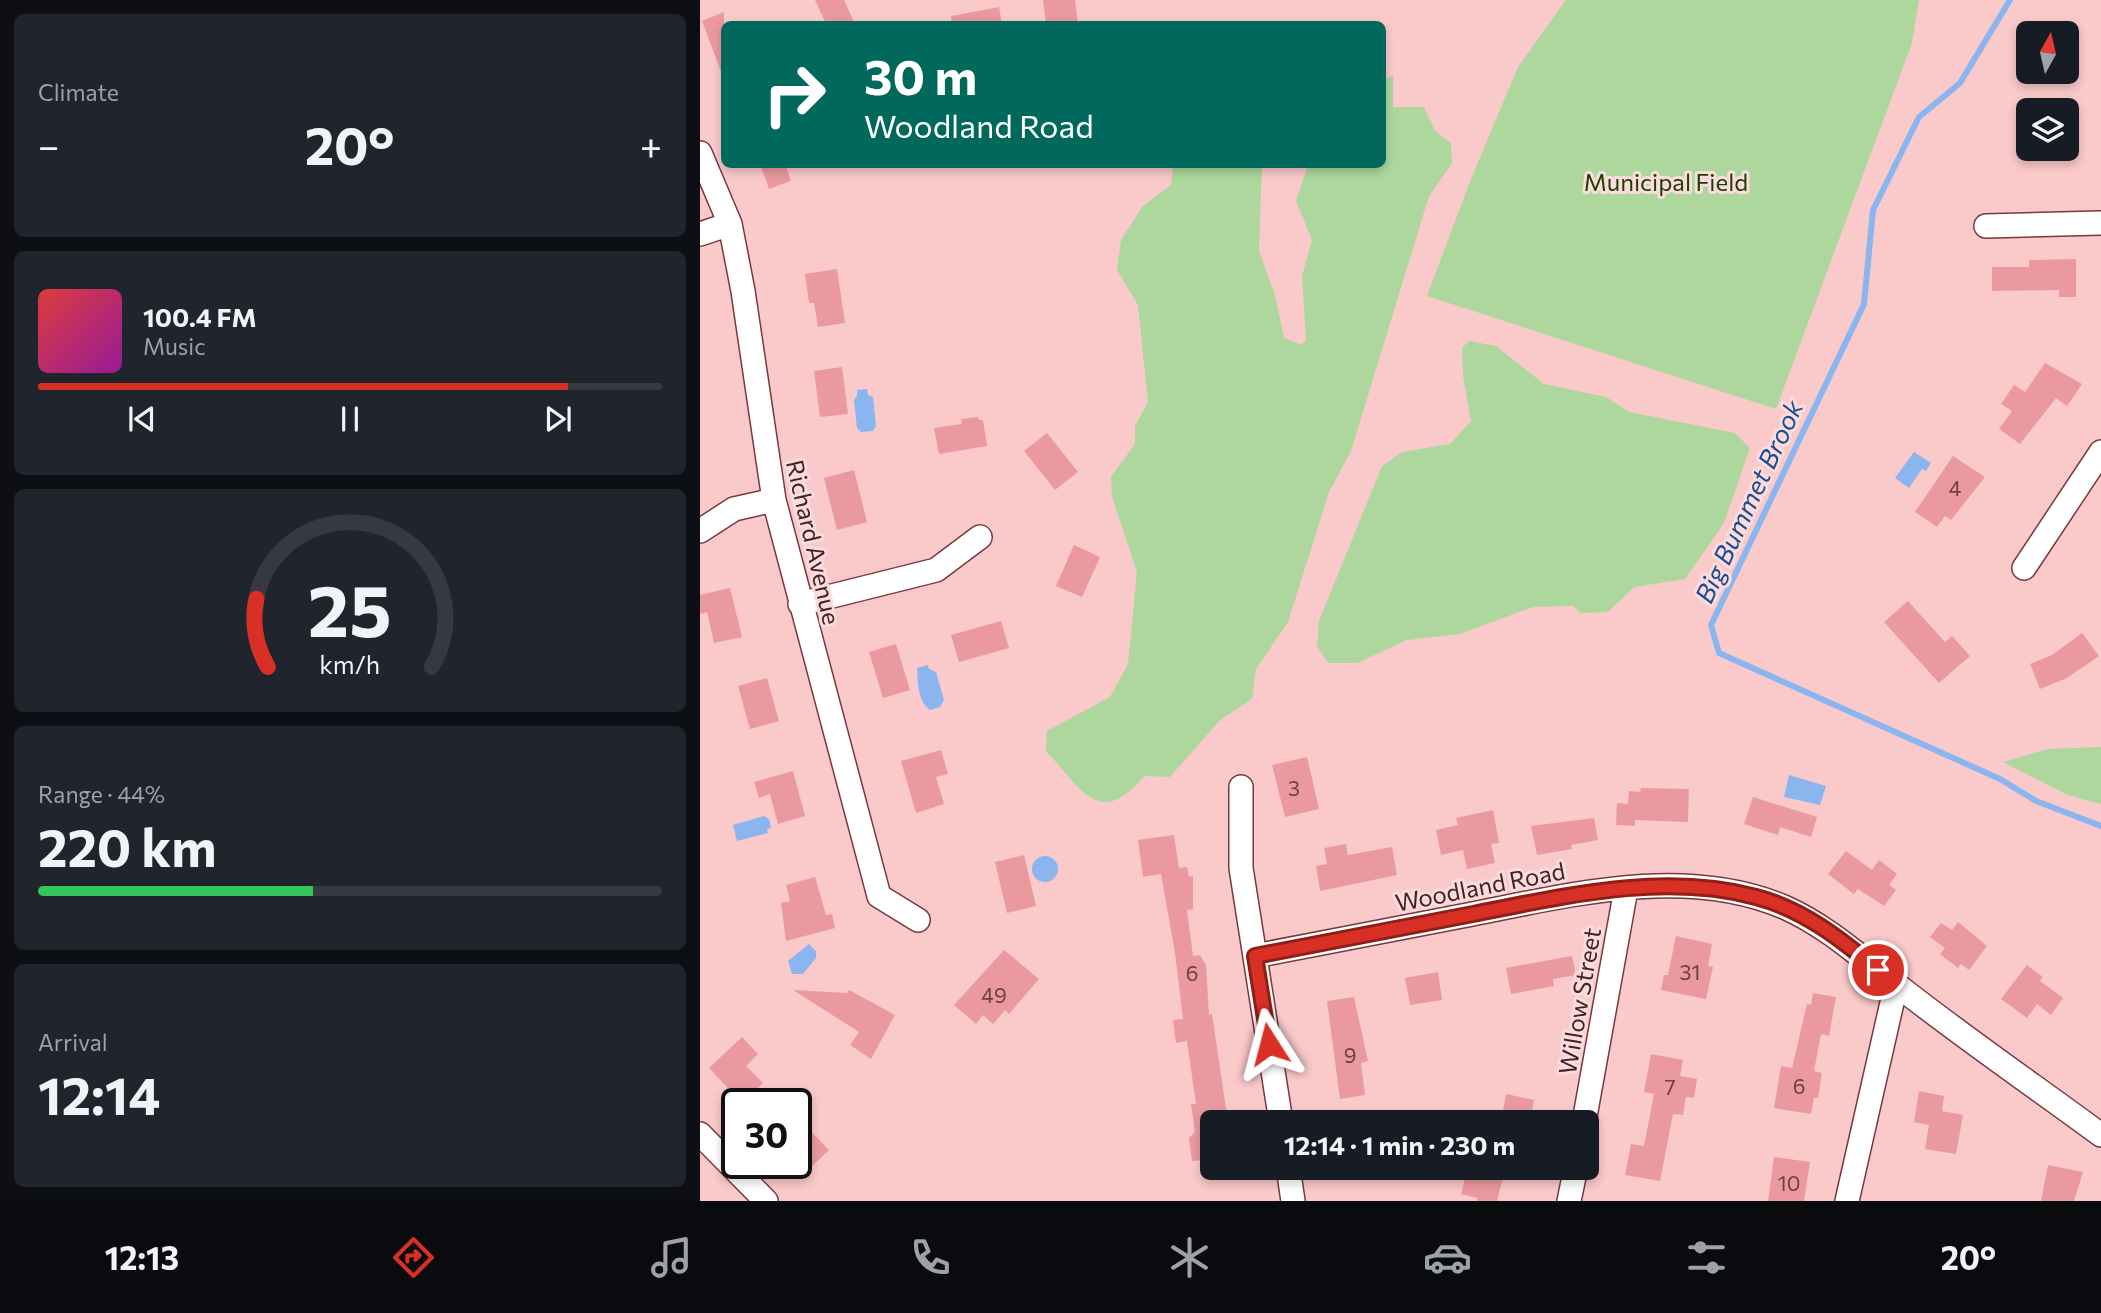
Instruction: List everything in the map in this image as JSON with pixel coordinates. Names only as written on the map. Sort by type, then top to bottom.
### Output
[{"type":"street","name":"Richard Avenue","points":[[700,153],[730,225],[743,291],[774,500],[879,896],[918,920]]},
{"type":"street","points":[[1986,226],[2101,223]]},
{"type":"street","points":[[700,234],[730,225]]},
{"type":"street","points":[[2024,568],[2101,452]]},
{"type":"street","points":[[700,531],[734,509],[774,500]]},
{"type":"street","points":[[800,604],[936,570],[980,537]]},
{"type":"street","points":[[1241,787],[1241,868],[1279,1110]]},
{"type":"street","name":"Woodland Road","points":[[1255,956],[1555,897],[1680,885],[1719,888],[1765,900],[1841,939],[1896,985],[2101,1135]]},
{"type":"street","name":"Willow Street","points":[[1586,1110],[1626,889]]},
{"type":"street","points":[[1847,1201],[1896,985]]},
{"type":"street","points":[[700,1135],[766,1201]]},
{"type":"street","points":[[1290,1180],[1293,1201]]},
{"type":"street","points":[[1569,1201],[1573,1180]]},
{"type":"green space","name":"Municipal Field","points":[[1566,0],[1919,0],[1912,43],[1776,409],[1427,296],[1471,179],[1518,67]]},
{"type":"green space","points":[[1393,76],[1393,107],[1424,107],[1435,131],[1451,143],[1452,163],[1429,196],[1351,451],[1329,492],[1288,622],[1256,669],[1252,699],[1220,720],[1170,777],[1144,776],[1128,792],[1115,800],[1103,802],[1092,798],[1081,790],[1046,751],[1047,731],[1110,697],[1128,664],[1137,572],[1112,497],[1111,477],[1135,444],[1135,426],[1148,402],[1138,305],[1117,270],[1121,240],[1142,207],[1171,185],[1173,168],[1262,168],[1259,251],[1275,295],[1284,338],[1302,345],[1306,340],[1302,276],[1312,240],[1296,201],[1307,168],[1386,168],[1386,79]]},
{"type":"green space","points":[[1469,341],[1496,346],[1544,384],[1606,397],[1629,412],[1735,433],[1750,448],[1724,523],[1685,579],[1634,587],[1608,612],[1581,613],[1573,606],[1533,607],[1460,634],[1407,640],[1357,663],[1328,663],[1317,646],[1319,621],[1382,466],[1402,452],[1450,444],[1471,421],[1463,376],[1462,348]]},
{"type":"green space","points":[[2101,747],[2101,804],[2068,795],[2003,762],[2048,749]]},
{"type":"water","points":[[867,389],[868,395],[873,397],[876,426],[873,431],[861,432],[857,428],[854,400],[857,390]]},
{"type":"water","points":[[1914,452],[1931,463],[1926,471],[1922,469],[1909,488],[1895,478]]},
{"type":"water","points":[[928,665],[929,669],[936,672],[944,700],[940,707],[930,710],[920,696],[917,668]]},
{"type":"water","points":[[1789,775],[1826,786],[1820,805],[1784,797]]},
{"type":"water","points":[[764,816],[769,819],[771,828],[767,829],[768,833],[737,841],[733,825]]},
{"type":"water","points":[[1045,856],[1054,860],[1058,869],[1054,878],[1045,882],[1036,878],[1032,869],[1036,860]]},
{"type":"water","points":[[809,944],[816,951],[816,958],[803,974],[792,974],[788,961]]},
{"type":"building","points":[[815,0],[844,0],[854,21],[825,21]]},
{"type":"building","points":[[1043,0],[1075,0],[1078,21],[1046,21]]},
{"type":"building","points":[[999,7],[1001,21],[952,21],[951,16]]},
{"type":"building","points":[[724,12],[724,21],[721,21],[721,72],[702,21]]},
{"type":"building","points":[[761,168],[786,168],[791,181],[769,189]]},
{"type":"building","points":[[2076,259],[2076,297],[2059,297],[2059,290],[1992,291],[1992,267],[2029,267],[2029,260]]},
{"type":"building","points":[[837,269],[845,323],[818,327],[814,303],[809,303],[805,274]]},
{"type":"building","points":[[2045,363],[2082,384],[2067,406],[2056,398],[2020,444],[1999,429],[2012,411],[2001,404],[2014,385],[2025,392]]},
{"type":"building","points":[[842,367],[848,414],[820,417],[814,371]]},
{"type":"building","points":[[978,417],[983,420],[987,446],[939,454],[934,428],[962,424],[961,419]]},
{"type":"building","points":[[1047,433],[1078,472],[1055,490],[1024,451]]},
{"type":"building","points":[[1953,456],[1985,477],[1951,520],[1945,516],[1937,527],[1915,512]]},
{"type":"building","points":[[854,470],[867,522],[837,530],[824,478]]},
{"type":"building","points":[[1074,545],[1100,557],[1082,597],[1056,586]]},
{"type":"building","points":[[730,588],[742,637],[714,643],[707,612],[700,614],[700,595]]},
{"type":"building","points":[[1908,601],[1945,642],[1952,636],[1970,656],[1939,683],[1884,622]]},
{"type":"building","points":[[1001,621],[1009,648],[959,662],[951,635]]},
{"type":"building","points":[[2082,633],[2099,656],[2067,678],[2040,689],[2030,664],[2052,655]]},
{"type":"building","points":[[896,644],[910,690],[883,698],[869,652]]},
{"type":"building","points":[[767,678],[779,721],[750,729],[738,686]]},
{"type":"building","points":[[941,750],[948,774],[936,777],[944,804],[916,813],[901,761]]},
{"type":"building","points":[[1307,757],[1319,809],[1285,817],[1272,765]]},
{"type":"building","points":[[793,771],[805,816],[778,824],[770,794],[759,798],[754,782]]},
{"type":"building","points":[[1641,788],[1689,789],[1688,822],[1635,820],[1635,826],[1616,825],[1617,803],[1628,804],[1629,791],[1640,792]]},
{"type":"building","points":[[1753,797],[1817,817],[1811,837],[1780,827],[1778,835],[1744,824]]},
{"type":"building","points":[[1493,810],[1499,843],[1491,844],[1495,863],[1467,869],[1463,850],[1441,855],[1436,830],[1458,825],[1456,818]]},
{"type":"building","points":[[1594,818],[1598,840],[1571,845],[1572,849],[1537,855],[1531,826]]},
{"type":"building","points":[[1174,835],[1179,868],[1187,867],[1189,877],[1193,876],[1193,909],[1187,910],[1193,956],[1200,955],[1206,965],[1209,1015],[1212,1014],[1226,1110],[1200,1110],[1200,1160],[1192,1161],[1189,1138],[1195,1132],[1191,1104],[1196,1104],[1187,1041],[1176,1043],[1173,1020],[1183,1019],[1161,874],[1143,877],[1138,840]]},
{"type":"building","points":[[1346,844],[1348,855],[1392,847],[1397,875],[1320,891],[1316,866],[1327,864],[1324,848]]},
{"type":"building","points":[[1846,851],[1872,870],[1879,860],[1897,874],[1889,885],[1896,890],[1884,906],[1858,889],[1854,894],[1828,874]]},
{"type":"building","points":[[1024,855],[1036,906],[1007,913],[995,862]]},
{"type":"building","points":[[815,877],[826,915],[832,914],[835,928],[786,941],[781,903],[790,901],[786,885]]},
{"type":"building","points":[[1958,922],[1987,946],[1969,970],[1961,964],[1958,968],[1940,954],[1945,948],[1930,937],[1941,923],[1952,930]]},
{"type":"building","points":[[1676,936],[1712,944],[1708,966],[1713,967],[1706,999],[1661,990],[1664,975],[1668,975]]},
{"type":"building","points":[[1004,950],[1039,979],[1009,1014],[1005,1010],[993,1024],[983,1015],[976,1024],[954,1005]]},
{"type":"building","points":[[1572,956],[1576,975],[1553,979],[1554,986],[1511,994],[1506,968]]},
{"type":"building","points":[[2027,965],[2043,977],[2040,981],[2063,998],[2051,1015],[2037,1004],[2027,1018],[2001,999]]},
{"type":"building","points":[[1438,972],[1442,1000],[1410,1005],[1405,978]]},
{"type":"building","points":[[793,990],[847,993],[849,990],[895,1015],[871,1059],[850,1045],[859,1032]]},
{"type":"building","points":[[1813,993],[1836,997],[1829,1036],[1821,1034],[1814,1071],[1822,1073],[1818,1098],[1814,1098],[1811,1114],[1774,1108],[1781,1066],[1792,1068],[1807,1004],[1811,1005]]},
{"type":"building","points":[[1354,997],[1368,1061],[1361,1063],[1365,1095],[1340,1099],[1327,1001]]},
{"type":"building","points":[[742,1037],[758,1054],[746,1066],[763,1083],[758,1088],[728,1088],[709,1068]]},
{"type":"building","points":[[1651,1054],[1683,1060],[1680,1076],[1697,1079],[1694,1098],[1686,1097],[1683,1115],[1673,1114],[1660,1181],[1625,1175],[1631,1144],[1644,1146],[1654,1094],[1644,1092]]},
{"type":"building","points":[[1919,1091],[1944,1096],[1942,1111],[1963,1115],[1956,1154],[1925,1149],[1929,1125],[1914,1122]]},
{"type":"building","points":[[1506,1094],[1534,1100],[1532,1110],[1503,1110]]},
{"type":"building","points":[[812,1132],[829,1150],[812,1166]]},
{"type":"building","points":[[1774,1157],[1810,1162],[1804,1201],[1768,1201]]},
{"type":"building","points":[[2048,1165],[2083,1172],[2074,1201],[2041,1201]]},
{"type":"building","points":[[1464,1180],[1502,1180],[1497,1201],[1477,1201],[1477,1198],[1461,1194]]},
{"type":"waterway","name":"Big Bummet Brook","points":[[2010,0],[1960,83],[1919,117],[1873,210],[1864,304],[1711,625],[1719,653],[2000,779],[2036,801],[2101,826]]},
{"type":"route","points":[[1269,1044],[1255,956],[1555,897],[1680,885],[1719,888],[1787,908],[1841,939],[1878,970]]}]
